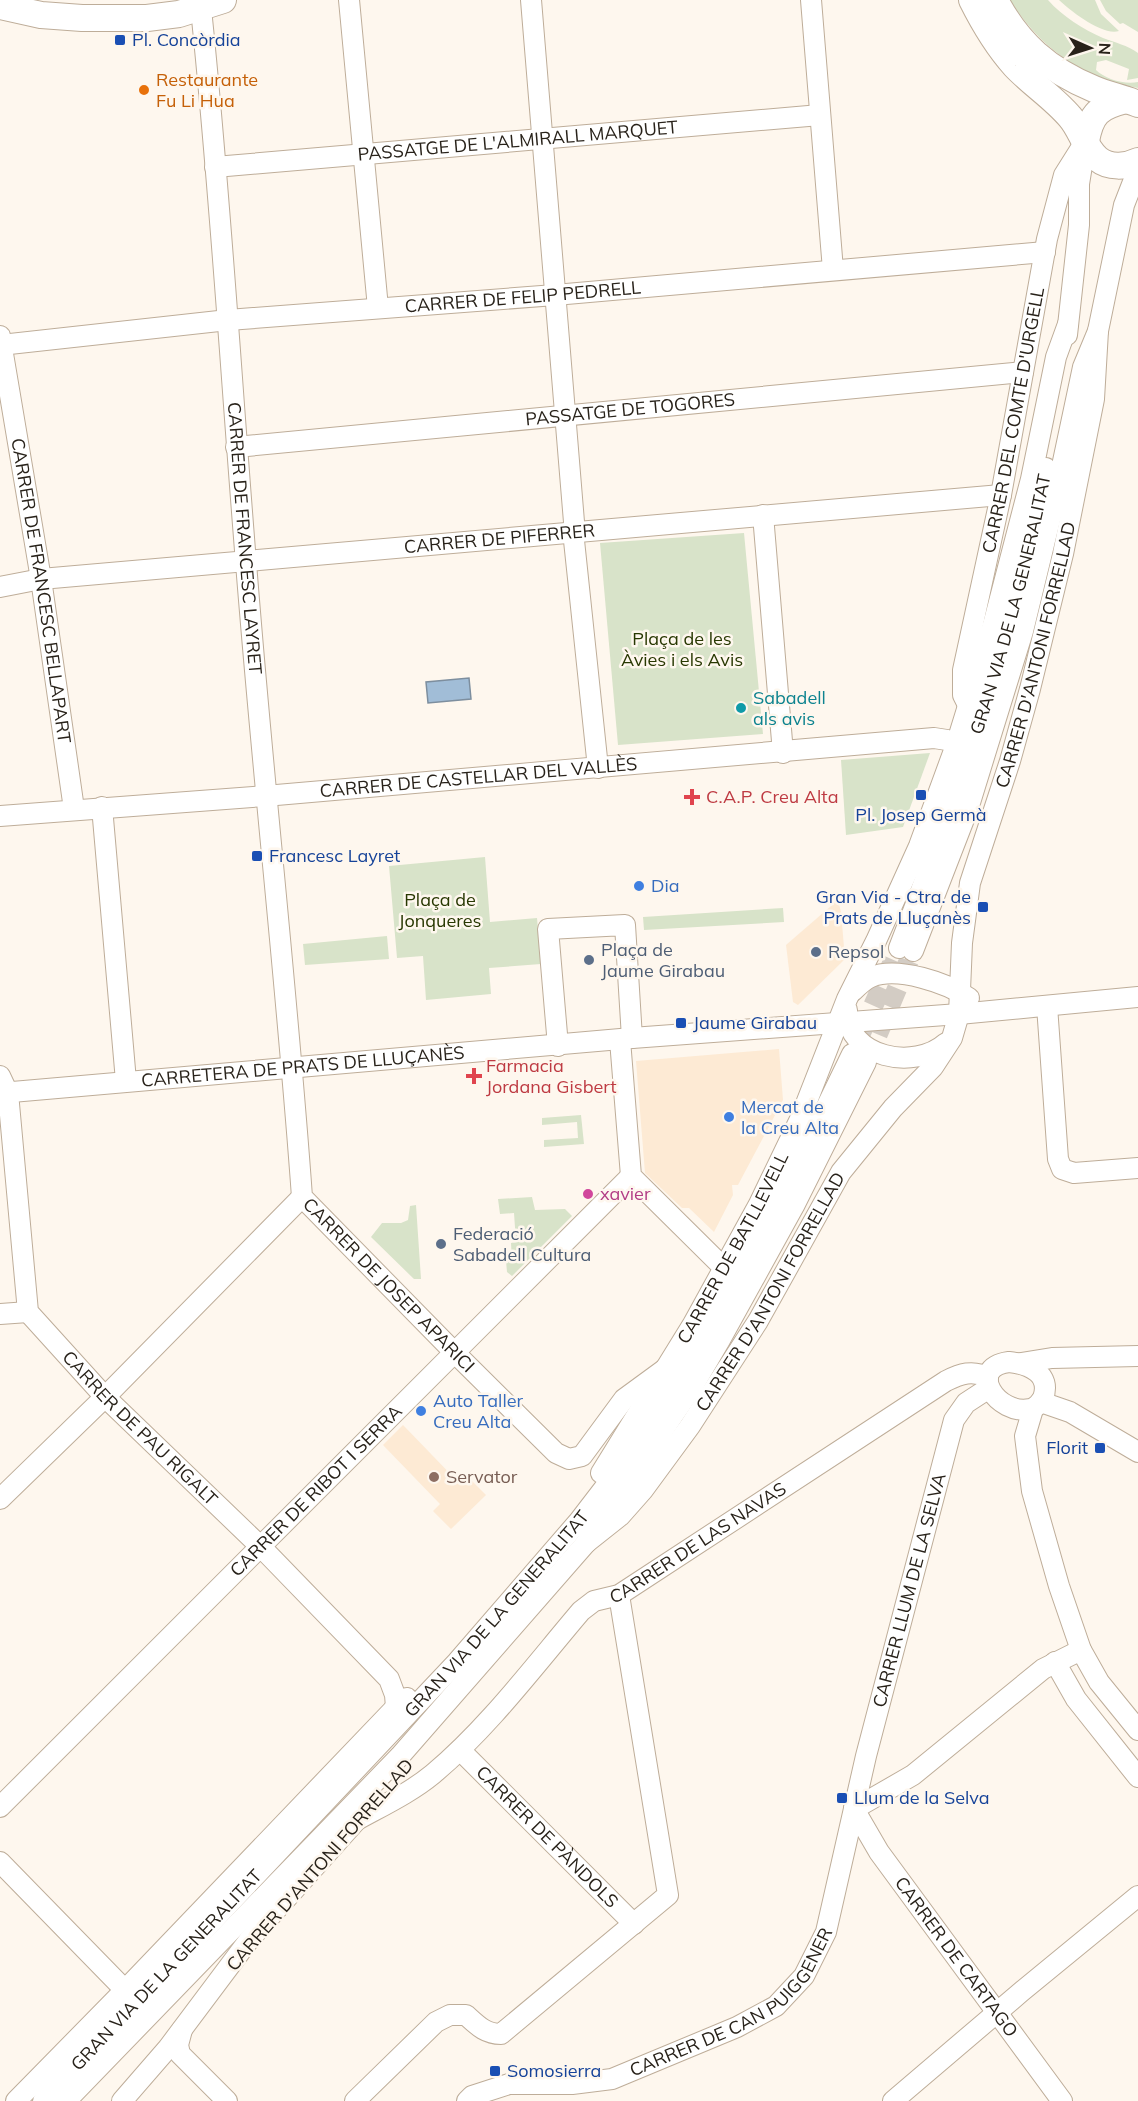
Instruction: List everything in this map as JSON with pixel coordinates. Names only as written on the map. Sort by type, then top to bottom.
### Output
[{"type":"main road","points":[[972,0],[984,25],[998,46],[1015,66],[1070,117],[1099,160],[1123,166],[1138,161]]},
{"type":"main road","points":[[995,0],[1024,42],[1053,70],[1134,103]]},
{"type":"main road","points":[[0,6],[42,15],[82,18],[147,18],[179,14],[208,3]]},
{"type":"main road","points":[[1086,141],[1092,118],[1104,107],[1134,103]]},
{"type":"street","points":[[349,0],[378,308]]},
{"type":"street","points":[[531,0],[573,531],[598,768]]},
{"type":"street","points":[[811,0],[833,270]]},
{"type":"street","name":"CARRER DE FRANCESC LAYRET","points":[[208,3],[215,167],[236,447],[265,796],[292,1068]]},
{"type":"street","name":"PASSATGE DE L'ALMIRALL MARQUET","points":[[215,167],[820,115]]},
{"type":"street","name":"CARRER DEL COMTE D'URGELL","points":[[968,706],[963,695],[963,670],[1001,495],[1045,252],[1064,175],[1086,141]]},
{"type":"street","name":"GRAN VIA DE LA GENERALITAT","points":[[1086,141],[1079,184],[1079,225],[1061,390],[1041,497],[1024,573],[971,753],[906,950],[953,850],[997,719],[1036,580],[1083,367],[1098,331],[1124,205],[1138,169]]},
{"type":"street","name":"CARRER DE FELIP PEDRELL","points":[[1,342],[228,320],[555,295],[1045,252]]},
{"type":"street","name":"CARRER DEL COMTE D'URGELL","points":[[847,999],[876,941],[918,846],[956,745],[1013,550],[1031,479],[1056,357],[1068,324]]},
{"type":"street","name":"CARRER D'ANTONI FORRELLAD","points":[[586,1543],[620,1516],[644,1490],[690,1426],[758,1321],[841,1172],[893,1108],[933,1067],[952,1038],[959,1014],[962,943],[970,883],[1016,741],[1063,554],[1094,399],[1098,331]]},
{"type":"street","name":"CARRER DE FRANCESC BELLAPART","points":[[1,342],[41,579],[74,809]]},
{"type":"street","name":"PASSATGE DE TOGORES","points":[[236,447],[1023,372]]},
{"type":"street","name":"CARRER DE PIFERRER","points":[[0,587],[41,579],[245,560],[1001,495]]},
{"type":"street","points":[[763,514],[783,753]]},
{"type":"street","name":"CARRER DE CASTELLAR DEL VALLÈS","points":[[0,816],[783,753],[934,738],[947,740],[956,745]]},
{"type":"street","points":[[102,807],[126,1081]]},
{"type":"street","points":[[558,1046],[548,929],[625,925],[626,1039],[632,1176],[725,1269]]},
{"type":"street","name":"CARRETERA DE PRATS DE LLUÇANÈS","points":[[785,1027],[826,1012],[847,999],[862,982],[872,976],[896,974],[961,983],[976,1003],[1006,1010]]},
{"type":"street","name":"CARRETERA DE PRATS DE LLUÇANÈS","points":[[3,1087],[126,1081],[292,1068],[1138,998]]},
{"type":"street","name":"CARRER DE BATLLEVELL","points":[[568,1459],[582,1456],[624,1399],[665,1370],[725,1269],[784,1153],[815,1083],[825,1052],[842,1022],[847,999]]},
{"type":"street","points":[[1047,1006],[1058,1159],[1062,1169],[1074,1173],[1138,1168]]},
{"type":"street","name":"CARRETERA DE PRATS DE LLUÇANÈS","points":[[842,1022],[863,1045],[879,1053],[906,1058],[933,1053],[952,1038],[966,1021],[976,1016],[1006,1010]]},
{"type":"street","name":"CARRETERA DE PRATS DE LLUÇANÈS","points":[[785,1027],[810,1037],[825,1052]]},
{"type":"street","name":"GRAN VIA DE LA GENERALITAT","points":[[43,2101],[458,1662],[579,1521],[622,1465],[697,1350],[859,1058],[794,1206],[720,1340],[688,1395],[586,1543],[400,1756],[66,2101]]},
{"type":"street","name":"CARRER DE JOSEP APARICI","points":[[292,1068],[302,1197],[556,1453],[568,1459]]},
{"type":"street","points":[[0,1314],[28,1312],[3,1087]]},
{"type":"street","name":"CARRER DE RIBOT I SERRA","points":[[0,1807],[632,1176]]},
{"type":"street","points":[[0,1499],[105,1397],[302,1197]]},
{"type":"street","name":"CARRER DE PAU RIGALT","points":[[28,1312],[105,1397],[261,1547],[389,1679],[395,1695],[396,1707]]},
{"type":"street","points":[[1138,1356],[1052,1358],[1020,1363],[1001,1363],[993,1368],[988,1383],[994,1397],[1005,1404],[1023,1410],[1037,1405],[1070,1412],[1138,1452]]},
{"type":"street","points":[[1020,1363],[1037,1370],[1044,1378],[1045,1390],[1026,1436],[1032,1491],[1059,1586],[1082,1650],[1099,1682],[1138,1730]]},
{"type":"street","points":[[579,1521],[600,1476],[665,1370]]},
{"type":"street","name":"CARRER DE LAS NAVAS","points":[[355,1821],[407,1792],[433,1774],[460,1750],[581,1611],[594,1601],[619,1595],[946,1381],[968,1373],[982,1375],[988,1383]]},
{"type":"street","name":"CARRER LLUM DE LA SELVA","points":[[854,1809],[954,1420],[966,1403],[988,1383]]},
{"type":"street","points":[[355,2101],[436,2022],[450,2015],[466,2014],[483,2030],[491,2034],[501,2034],[668,1895],[619,1595]]},
{"type":"street","name":"CARRER D'ANTONI FORRELLAD","points":[[122,2101],[182,2030],[249,1940],[445,1724],[513,1625]]},
{"type":"street","points":[[854,1809],[913,1775],[1030,1679],[1055,1662],[1082,1650]]},
{"type":"street","points":[[16,2101],[396,1707],[458,1662]]},
{"type":"street","points":[[1055,1662],[1076,1699],[1138,1777]]},
{"type":"street","name":"CARRER DE PÀNDOLS","points":[[460,1750],[634,1924]]},
{"type":"street","name":"CARRER DE CARTAGO","points":[[854,1809],[879,1852],[1062,2101]]},
{"type":"street","name":"CARRER DE CAN PUIGGENER","points":[[467,2101],[472,2096],[509,2084],[572,2084],[612,2079],[737,2027],[776,2006],[804,1976],[826,1932],[854,1809]]},
{"type":"street","points":[[0,1862],[125,1990]]},
{"type":"street","points":[[893,2101],[1138,1896]]},
{"type":"street","points":[[182,2030],[178,2044],[180,2054],[227,2101]]},
{"type":"shaded area","name":"Repsol","points":[[838,900],[845,959],[798,1005],[793,1002],[786,945]]},
{"type":"shaded area","name":"Mercat de la Creu Alta","points":[[779,1049],[783,1100],[738,1185],[732,1185],[733,1195],[714,1232],[689,1208],[682,1208],[645,1173],[636,1061]]},
{"type":"shaded area","name":"Servator","points":[[403,1425],[460,1484],[468,1477],[486,1495],[451,1529],[433,1511],[440,1504],[383,1445]]},
{"type":"green space","points":[[1010,0],[1048,0],[1081,27],[1138,53],[1138,78],[1127,80],[1129,69],[1106,60],[1097,62],[1096,70],[1116,80],[1127,83],[1138,82],[1138,88],[1098,76],[1064,58],[1035,33]]},
{"type":"green space","points":[[1059,0],[1095,0],[1101,14],[1119,31],[1112,32],[1096,26]]},
{"type":"green space","points":[[1100,0],[1138,0],[1138,32],[1123,23],[1120,24],[1106,11]]},
{"type":"green space","name":"Plaça de les Àvies i els Avis","points":[[744,533],[763,734],[618,745],[600,543]]},
{"type":"green space","points":[[930,753],[903,827],[846,835],[841,760]]},
{"type":"green space","name":"Plaça de Jonqueres","points":[[485,857],[490,922],[537,918],[541,964],[489,968],[491,994],[426,1000],[423,956],[397,958],[389,866]]},
{"type":"green space","points":[[783,908],[784,922],[644,930],[643,917]]},
{"type":"green space","points":[[387,936],[389,959],[305,965],[303,944]]},
{"type":"green space","points":[[581,1115],[584,1144],[544,1147],[544,1140],[578,1138],[577,1122],[542,1125],[542,1118]]},
{"type":"green space","points":[[532,1197],[535,1210],[565,1209],[572,1216],[512,1276],[507,1272],[506,1261],[512,1261],[511,1243],[516,1242],[514,1213],[500,1214],[498,1199]]},
{"type":"green space","points":[[416,1205],[421,1279],[414,1279],[371,1237],[382,1223],[401,1223],[408,1220],[410,1206]]},
{"type":"water","points":[[469,678],[471,699],[428,703],[426,682]]},
{"type":"tunnel","points":[[861,1033],[899,948]]},
{"type":"tunnel","points":[[866,1062],[913,951]]},
{"type":"place","name":"Pl. Concòrdia","points":[[120,40]]},
{"type":"place","name":"Restaurante Fu Li Hua","points":[[144,90]]},
{"type":"place","name":"Sabadell als avis","points":[[741,708]]},
{"type":"place","name":"Pl. Josep Germà","points":[[921,795]]},
{"type":"place","name":"C.A.P. Creu Alta","points":[[692,797]]},
{"type":"place","name":"Francesc Layret","points":[[257,856]]},
{"type":"place","name":"Dia","points":[[639,886]]},
{"type":"place","name":"Gran Via - Ctra. de Prats de Lluçanès","points":[[983,907]]},
{"type":"place","name":"Repsol","points":[[816,952]]},
{"type":"place","name":"Plaça de Jaume Girabau","points":[[589,960]]},
{"type":"place","name":"Jaume Girabau","points":[[681,1023]]},
{"type":"place","name":"Farmacia Jordana Gisbert","points":[[474,1076]]},
{"type":"place","name":"Mercat de la Creu Alta","points":[[729,1117]]},
{"type":"place","name":"xavier","points":[[588,1194]]},
{"type":"place","name":"Federació Sabadell Cultura","points":[[441,1244]]},
{"type":"place","name":"Auto Taller Creu Alta","points":[[421,1411]]},
{"type":"place","name":"Florit","points":[[1100,1448]]},
{"type":"place","name":"Servator","points":[[434,1477]]},
{"type":"place","name":"Llum de la Selva","points":[[842,1798]]},
{"type":"place","name":"Somosierra","points":[[495,2071]]}]
